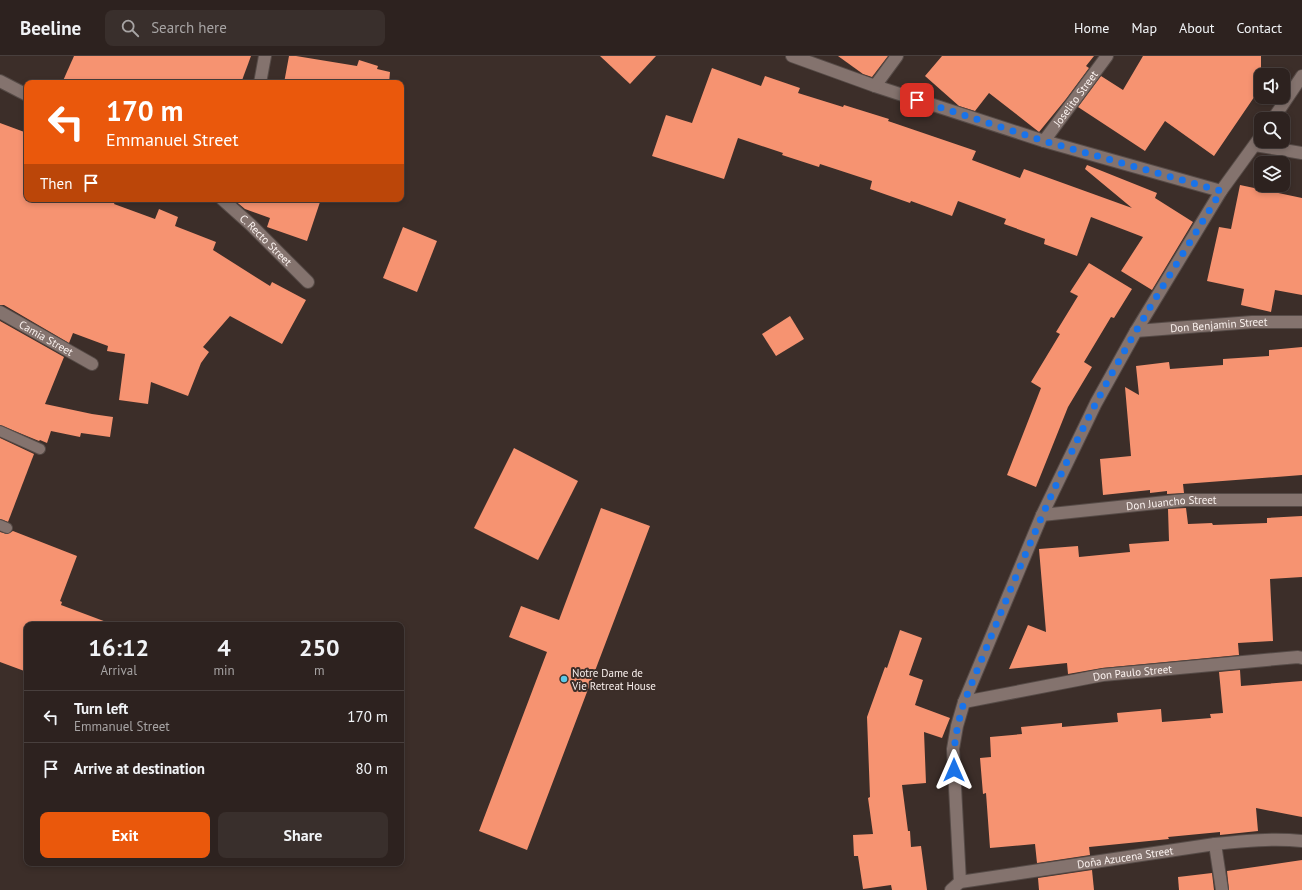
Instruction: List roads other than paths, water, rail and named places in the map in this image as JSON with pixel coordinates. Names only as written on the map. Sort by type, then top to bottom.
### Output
[{"type":"street","points":[[261,80],[265,56]]},
{"type":"street","points":[[792,56],[875,86],[1044,141],[1221,191]]},
{"type":"street","points":[[875,86],[897,56]]},
{"type":"street","name":"Joselito Street","points":[[1044,141],[1107,56]]},
{"type":"street","points":[[1277,112],[1302,76]]},
{"type":"street","points":[[0,81],[24,93]]},
{"type":"street","points":[[956,886],[953,749],[957,726],[964,702],[1042,515],[1096,403],[1136,331],[1221,191],[1254,146]]},
{"type":"street","points":[[1284,148],[1302,153]]},
{"type":"street","name":"C. Recto Street","points":[[225,202],[308,282]]},
{"type":"street","name":"Camia Street","points":[[1,315],[92,364]]},
{"type":"street","name":"Don Benjamin Street","points":[[1136,331],[1252,322],[1302,322]]},
{"type":"street","name":"Don Juancho Street","points":[[1042,515],[1185,500],[1302,500]]},
{"type":"street","name":"Don Paulo Street","points":[[964,702],[1104,676],[1298,657],[1302,658]]},
{"type":"street","name":"Doña Azucena Street","points":[[956,886],[1215,844],[1252,840],[1285,839],[1302,841]]},
{"type":"street","points":[[1215,844],[1222,890]]},
{"type":"lane","points":[[0,431],[40,449]]},
{"type":"place","name":"Notre Dame de Vie Retreat House","points":[[564,679]]}]
